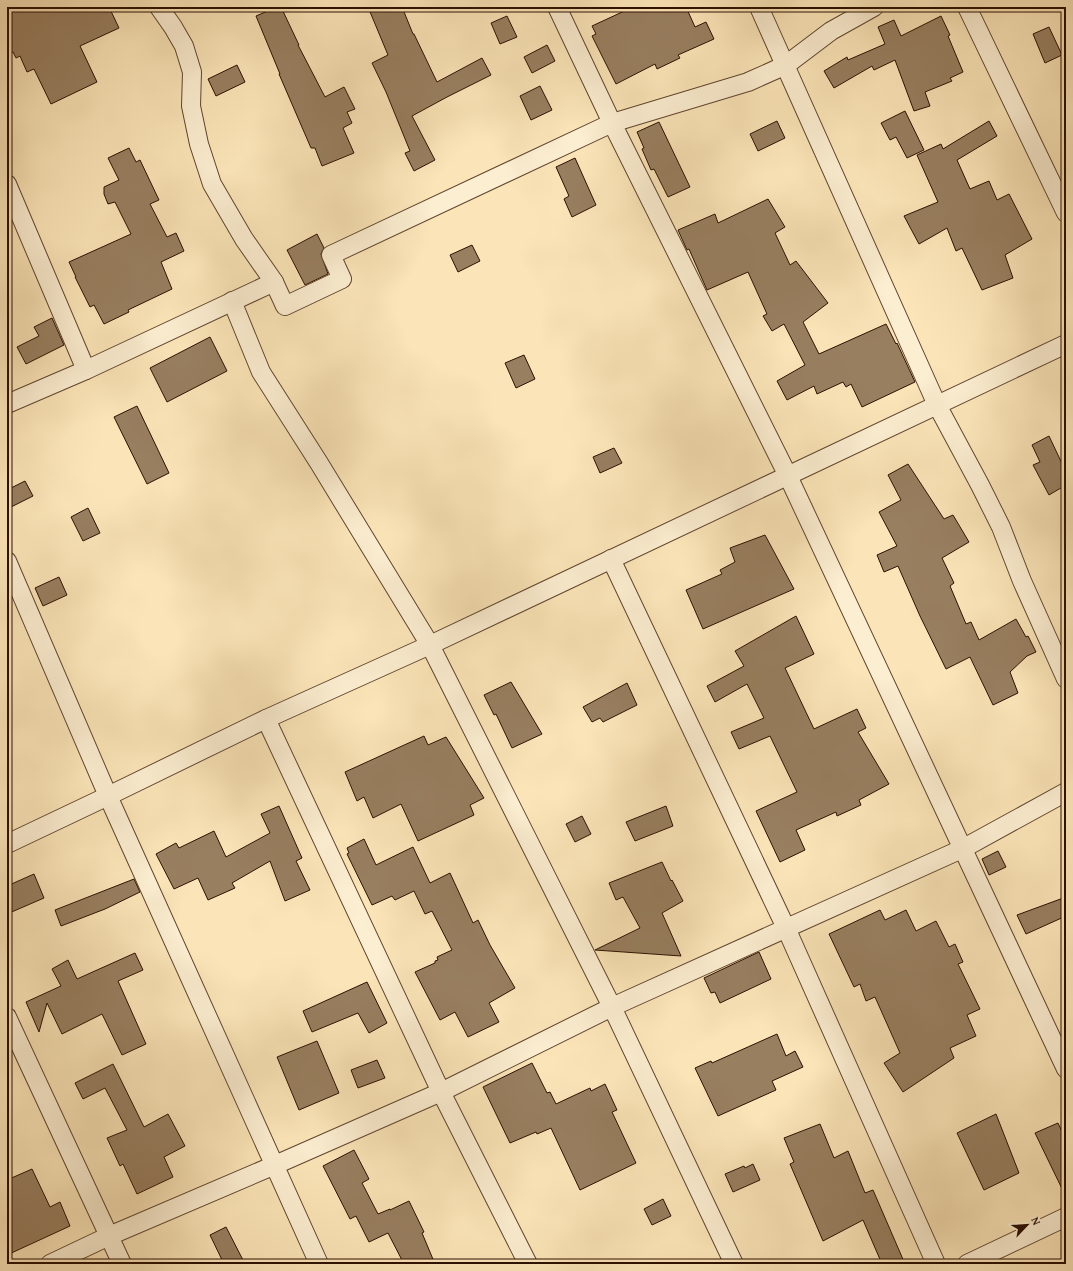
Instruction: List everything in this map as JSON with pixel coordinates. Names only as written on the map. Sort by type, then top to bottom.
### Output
[{"type":"street","points":[[159,7],[184,46],[192,72],[191,106],[199,144],[212,184],[244,239],[274,282],[285,306],[342,280],[331,255],[612,123],[748,82],[786,65],[832,31],[874,7]]},
{"type":"street","points":[[557,7],[612,123],[788,476],[964,848],[1066,1069]]},
{"type":"street","points":[[760,7],[937,405],[1001,527],[1022,581],[1066,679]]},
{"type":"street","points":[[967,7],[1066,213]]},
{"type":"street","points":[[7,184],[86,370]]},
{"type":"street","points":[[7,404],[86,370],[274,282]]},
{"type":"street","points":[[232,301],[261,372],[319,463],[430,645],[612,1007],[734,1264]]},
{"type":"street","points":[[7,844],[266,719],[430,645],[1066,344]]},
{"type":"street","points":[[611,559],[786,928],[936,1264]]},
{"type":"street","points":[[7,561],[108,796],[319,1264]]},
{"type":"street","points":[[266,719],[441,1092],[528,1264]]},
{"type":"street","points":[[50,1264],[109,1236],[275,1166],[441,1092],[612,1007],[964,848],[1066,792]]},
{"type":"street","points":[[7,1017],[122,1264]]},
{"type":"street","points":[[967,1264],[1066,1217]]},
{"type":"building","points":[[7,7],[109,7],[119,28],[80,46],[97,82],[51,104],[34,69],[27,72],[20,56],[16,58],[13,52],[7,55]]},
{"type":"building","points":[[277,7],[281,7],[298,45],[325,97],[344,87],[355,109],[347,112],[352,123],[343,128],[354,153],[322,166],[315,148],[311,148],[256,16]]},
{"type":"building","points":[[368,7],[402,7],[413,34],[437,82],[482,58],[491,75],[412,116],[435,160],[414,171],[405,153],[410,151],[386,92],[372,63],[388,55]]},
{"type":"building","points":[[633,7],[686,7],[695,27],[706,22],[714,39],[678,55],[680,58],[657,69],[655,64],[616,84],[592,36],[596,34],[592,26]]},
{"type":"building","points":[[507,16],[517,37],[500,44],[491,23]]},
{"type":"building","points":[[941,16],[950,35],[948,36],[963,72],[950,78],[952,81],[925,92],[930,106],[914,111],[895,60],[874,70],[872,66],[834,88],[824,71],[847,57],[848,60],[885,44],[878,27],[894,20],[901,36]]},
{"type":"building","points":[[1049,27],[1062,55],[1045,63],[1033,34]]},
{"type":"building","points":[[547,45],[555,61],[532,73],[524,57]]},
{"type":"building","points":[[237,65],[245,82],[216,96],[208,79]]},
{"type":"building","points":[[540,86],[552,110],[531,120],[520,96]]},
{"type":"building","points":[[905,111],[924,150],[907,158],[896,137],[890,140],[881,123]]},
{"type":"building","points":[[777,121],[785,138],[758,151],[750,134]]},
{"type":"building","points":[[989,121],[997,136],[957,160],[970,189],[989,181],[997,200],[1009,194],[1032,239],[1005,255],[1013,278],[982,290],[962,248],[956,251],[947,228],[919,244],[904,216],[938,202],[917,155],[941,144],[943,149]]},
{"type":"building","points":[[659,122],[690,187],[668,197],[654,169],[651,170],[637,132]]},
{"type":"building","points":[[129,148],[136,162],[140,160],[159,200],[150,204],[167,237],[176,233],[184,251],[161,262],[172,289],[128,310],[129,312],[104,324],[94,305],[90,307],[69,262],[131,234],[115,202],[108,204],[104,194],[104,187],[119,180],[108,158]]},
{"type":"building","points":[[575,158],[596,205],[572,217],[564,199],[569,196],[556,167]]},
{"type":"building","points":[[768,199],[785,227],[775,233],[790,265],[796,261],[828,303],[803,322],[819,354],[886,324],[896,344],[897,343],[915,382],[862,407],[851,384],[846,387],[843,382],[817,394],[814,386],[787,400],[777,381],[805,365],[784,324],[772,331],[763,316],[767,314],[748,272],[707,290],[689,249],[687,250],[678,230],[715,214],[718,223]]},
{"type":"building","points":[[317,234],[324,248],[321,254],[328,274],[305,285],[287,250]]},
{"type":"building","points":[[472,245],[480,261],[458,272],[450,255]]},
{"type":"building","points":[[52,318],[64,345],[26,364],[17,347],[39,336],[34,327]]},
{"type":"building","points":[[210,337],[227,371],[167,402],[150,368]]},
{"type":"building","points":[[524,355],[535,379],[516,388],[505,363]]},
{"type":"building","points":[[137,406],[169,473],[147,484],[114,417]]},
{"type":"building","points":[[1049,436],[1066,472],[1066,485],[1049,495],[1033,465],[1040,462],[1032,445]]},
{"type":"building","points":[[614,448],[622,463],[600,473],[593,457]]},
{"type":"building","points":[[908,464],[944,519],[953,515],[969,542],[942,558],[954,583],[950,586],[966,624],[971,622],[979,640],[1016,619],[1026,637],[1028,636],[1036,652],[1027,656],[1010,672],[1018,693],[993,705],[970,657],[946,669],[898,566],[884,572],[877,555],[897,546],[879,512],[901,500],[888,475]]},
{"type":"building","points":[[25,481],[33,496],[7,509],[7,490]]},
{"type":"building","points":[[88,508],[100,533],[83,541],[71,517]]},
{"type":"building","points":[[765,535],[794,589],[703,629],[686,590],[722,574],[720,570],[735,562],[730,548]]},
{"type":"building","points":[[59,577],[67,595],[43,606],[35,588]]},
{"type":"building","points":[[796,616],[814,654],[785,668],[814,729],[857,709],[866,728],[858,732],[889,784],[859,800],[861,805],[837,816],[836,812],[796,830],[805,850],[780,862],[756,811],[797,792],[770,736],[739,749],[731,732],[764,718],[747,684],[715,702],[707,686],[744,666],[735,651]]},
{"type":"building","points":[[511,682],[542,734],[512,748],[496,714],[494,715],[484,695]]},
{"type":"building","points":[[627,683],[637,705],[603,722],[600,718],[592,722],[583,707]]},
{"type":"building","points":[[424,736],[428,745],[446,737],[484,798],[470,805],[474,815],[418,841],[401,804],[373,818],[364,797],[357,801],[345,772]]},
{"type":"building","points":[[279,806],[302,858],[296,861],[310,890],[285,901],[270,861],[232,883],[235,888],[208,900],[198,878],[174,889],[156,854],[176,843],[179,848],[214,831],[226,857],[270,833],[261,814]]},
{"type":"building","points":[[666,806],[673,826],[635,841],[626,822]]},
{"type":"building","points":[[582,816],[591,834],[575,842],[566,824]]},
{"type":"building","points":[[364,839],[376,865],[413,847],[430,883],[450,873],[473,923],[478,920],[490,945],[515,988],[489,1003],[499,1022],[468,1037],[455,1012],[440,1020],[415,972],[435,963],[435,961],[438,960],[437,957],[452,950],[432,911],[425,914],[414,891],[395,900],[392,896],[372,905],[347,854],[349,853],[347,848]]},
{"type":"building","points":[[998,851],[1006,867],[989,875],[982,859]]},
{"type":"building","points":[[662,862],[683,901],[662,913],[681,956],[595,950],[640,928],[623,897],[616,900],[609,883]]},
{"type":"building","points":[[34,874],[44,898],[7,914],[7,886]]},
{"type":"building","points":[[134,879],[140,892],[105,909],[61,926],[55,910]]},
{"type":"building","points":[[1066,897],[1066,916],[1026,934],[1017,915]]},
{"type":"building","points":[[880,910],[885,920],[906,910],[916,931],[936,921],[949,947],[955,944],[963,962],[958,964],[980,1009],[967,1015],[976,1036],[950,1048],[954,1058],[903,1092],[884,1063],[900,1053],[875,997],[866,1001],[860,984],[854,987],[829,934]]},
{"type":"building","points":[[759,952],[771,979],[720,1003],[715,992],[711,993],[704,978]]},
{"type":"building","points":[[135,953],[143,970],[118,981],[146,1044],[122,1055],[102,1014],[62,1034],[47,1003],[39,1032],[26,1002],[61,986],[52,969],[68,960],[77,979]]},
{"type":"building","points":[[367,982],[387,1023],[369,1033],[358,1013],[312,1032],[303,1011]]},
{"type":"building","points":[[777,1034],[786,1056],[795,1051],[803,1067],[772,1081],[776,1090],[718,1116],[695,1068],[711,1061],[712,1063]]},
{"type":"building","points":[[317,1041],[339,1093],[299,1110],[277,1057]]},
{"type":"building","points":[[377,1060],[385,1078],[358,1088],[351,1070]]},
{"type":"building","points":[[532,1063],[547,1093],[550,1092],[556,1104],[590,1088],[591,1091],[605,1084],[617,1110],[612,1112],[636,1163],[580,1190],[551,1128],[537,1134],[536,1132],[510,1143],[483,1087]]},
{"type":"building","points":[[113,1064],[144,1127],[168,1114],[185,1146],[164,1157],[173,1177],[137,1194],[123,1164],[120,1166],[107,1138],[127,1130],[105,1088],[83,1099],[75,1083]]},
{"type":"building","points":[[996,1114],[1019,1173],[984,1190],[957,1133]]},
{"type":"building","points":[[1058,1123],[1066,1140],[1066,1197],[1035,1133]]},
{"type":"building","points":[[820,1124],[834,1158],[848,1151],[865,1193],[873,1190],[905,1264],[882,1264],[863,1220],[823,1241],[790,1164],[794,1162],[784,1138]]},
{"type":"building","points":[[354,1150],[369,1179],[362,1183],[378,1214],[409,1201],[424,1232],[422,1233],[435,1264],[404,1264],[388,1233],[369,1242],[356,1216],[350,1219],[323,1166]]},
{"type":"building","points":[[753,1164],[760,1180],[733,1192],[725,1174]]},
{"type":"building","points":[[32,1169],[50,1207],[60,1202],[70,1226],[7,1255],[7,1180]]},
{"type":"building","points":[[663,1199],[671,1216],[652,1225],[644,1209]]},
{"type":"building","points":[[226,1227],[245,1264],[224,1264],[210,1235]]}]
